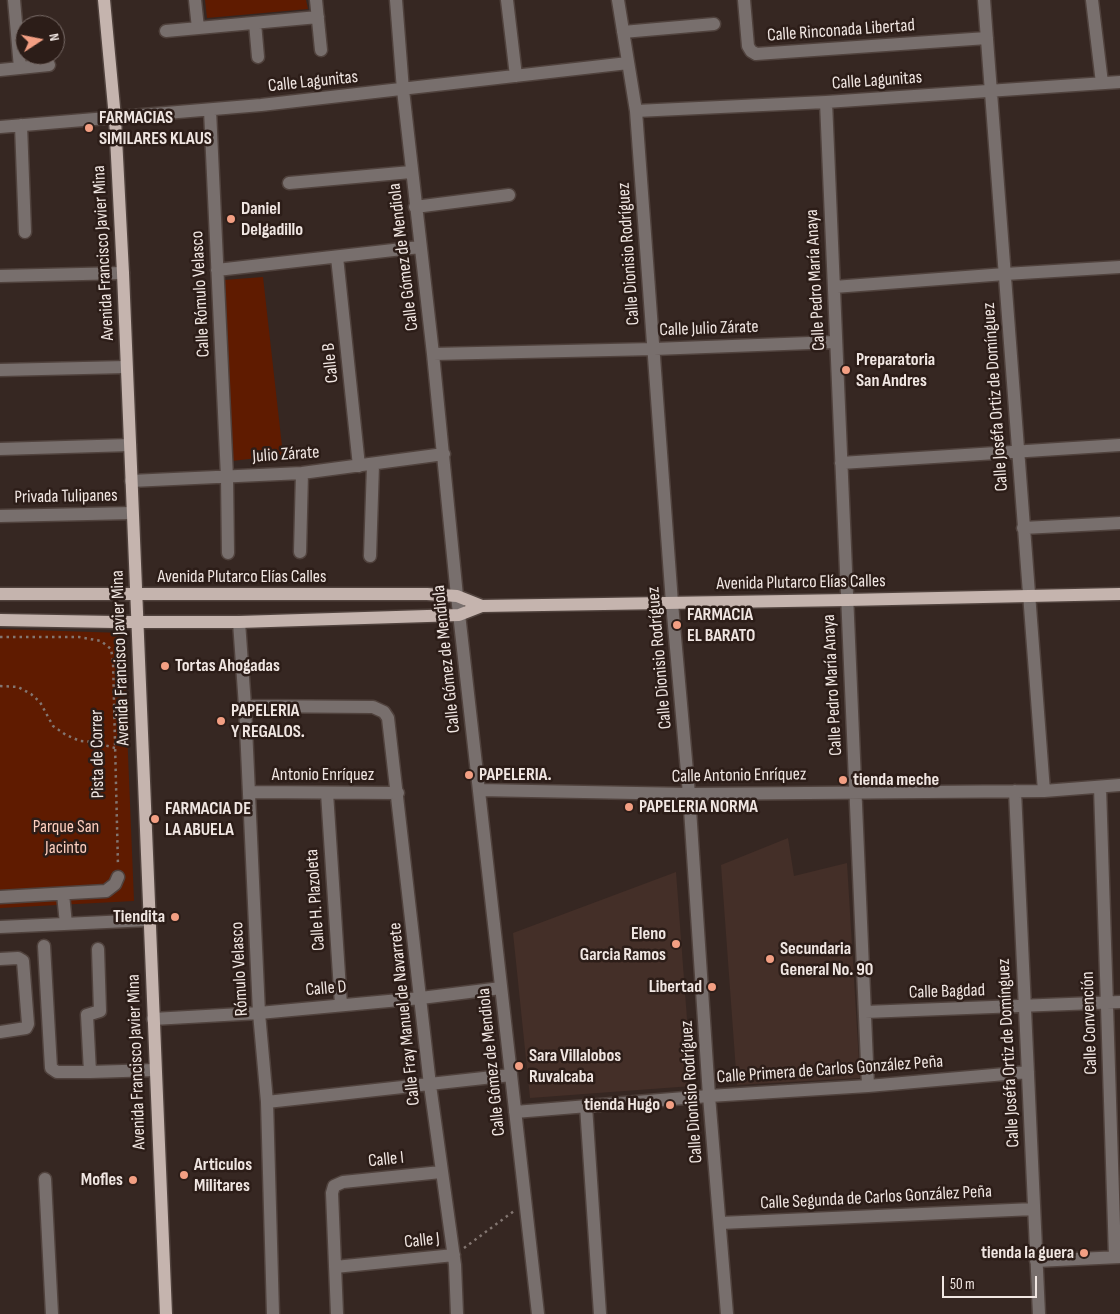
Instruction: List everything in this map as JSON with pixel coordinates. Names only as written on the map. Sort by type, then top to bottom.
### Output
[{"type":"main road","name":"Avenida Francisco Javier Mina","points":[[104,0],[115,118],[166,1314]]},
{"type":"main road","name":"Avenida Plutarco Elías Calles","points":[[0,594],[427,594],[457,596],[482,606]]},
{"type":"main road","name":"Avenida Plutarco Elías Calles","points":[[0,620],[239,622],[459,615],[482,606],[1120,594]]},
{"type":"street","points":[[14,0],[20,68]]},
{"type":"street","points":[[195,0],[198,28]]},
{"type":"street","points":[[316,0],[321,50]]},
{"type":"street","name":"Calle Gómez de Mendiola","points":[[396,0],[402,90],[433,354],[459,615],[538,1314]]},
{"type":"street","points":[[507,0],[516,76]]},
{"type":"street","name":"Calle Dionisio Rodríguez","points":[[618,0],[636,111],[672,603],[689,794],[709,1096],[727,1314]]},
{"type":"street","name":"Calle Rinconada Libertad","points":[[744,0],[748,46],[756,54],[987,38]]},
{"type":"street","name":"Calle Joséfa Ortiz de Domínguez","points":[[984,0],[1044,791]]},
{"type":"street","points":[[1092,0],[1102,83]]},
{"type":"street","points":[[166,31],[318,17]]},
{"type":"street","points":[[255,23],[258,57]]},
{"type":"street","points":[[623,32],[714,24]]},
{"type":"street","name":"Calle Lagunitas","points":[[0,127],[210,110],[402,90],[628,63]]},
{"type":"street","points":[[0,70],[49,65]]},
{"type":"street","name":"Calle Lagunitas","points":[[636,111],[826,102],[1120,82]]},
{"type":"street","name":"Calle Pedro María Anaya","points":[[826,102],[868,1086]]},
{"type":"street","name":"Calle Rómulo Velasco","points":[[210,110],[227,477],[228,553]]},
{"type":"street","points":[[21,125],[25,232]]},
{"type":"street","points":[[289,184],[411,172]]},
{"type":"street","points":[[416,206],[509,196]]},
{"type":"street","points":[[217,270],[420,247]]},
{"type":"street","name":"Calle B","points":[[337,257],[359,466]]},
{"type":"street","points":[[834,287],[1120,267]]},
{"type":"street","points":[[0,276],[122,273]]},
{"type":"street","name":"Calle Julio Zárate","points":[[433,354],[654,349],[836,342]]},
{"type":"street","points":[[0,370],[126,367]]},
{"type":"street","points":[[841,463],[1120,445]]},
{"type":"street","points":[[0,449],[130,446]]},
{"type":"street","name":"Julio Zárate","points":[[131,481],[302,473],[444,454]]},
{"type":"street","points":[[370,556],[373,465]]},
{"type":"street","points":[[300,552],[302,473]]},
{"type":"street","name":"Privada Tulipanes","points":[[0,516],[132,513]]},
{"type":"street","points":[[1023,528],[1120,523]]},
{"type":"street","name":"Rómulo Velasco","points":[[239,622],[245,706],[259,1013],[268,1102],[273,1314]]},
{"type":"street","name":"Calle Fray Manuel de Navarrete","points":[[245,706],[373,707],[384,712],[390,724],[430,1085],[454,1255],[458,1314]]},
{"type":"street","name":"Calle Antonio Enríquez","points":[[479,790],[689,794],[1044,791],[1120,784]]},
{"type":"street","name":"Calle Convención","points":[[1100,787],[1118,1257]]},
{"type":"street","name":"Calle Joséfa Ortiz de Domínguez","points":[[1015,791],[1039,1314]]},
{"type":"street","name":"Antonio Enríquez","points":[[249,792],[398,793]]},
{"type":"street","name":"Calle H. Plazoleta","points":[[327,792],[341,1006]]},
{"type":"street","points":[[0,897],[106,890],[115,884],[118,877]]},
{"type":"street","points":[[64,894],[66,924]]},
{"type":"street","points":[[0,927],[149,920]]},
{"type":"street","points":[[44,946],[51,1068],[57,1072],[155,1070]]},
{"type":"street","points":[[90,1072],[87,1015],[99,1012],[100,1010],[98,949]]},
{"type":"street","points":[[0,959],[18,958],[23,960],[28,1027],[3,1031]]},
{"type":"street","name":"Calle D","points":[[153,1019],[341,1006],[501,988]]},
{"type":"street","name":"Calle Bagdad","points":[[865,1012],[1120,1002]]},
{"type":"street","name":"Calle Primera de Carlos González Peña","points":[[515,1112],[709,1096],[868,1086],[1028,1072]]},
{"type":"street","points":[[268,1102],[511,1075]]},
{"type":"street","points":[[586,1106],[600,1314]]},
{"type":"street","name":"Calle I","points":[[335,1268],[332,1193],[334,1186],[343,1182],[441,1172]]},
{"type":"street","points":[[46,1179],[52,1314]]},
{"type":"street","name":"Calle Segunda de Carlos González Peña","points":[[720,1223],[1034,1209]]},
{"type":"street","name":"Calle J","points":[[335,1268],[454,1255]]},
{"type":"street","points":[[1036,1261],[1118,1257]]},
{"type":"street","points":[[335,1268],[337,1314]]},
{"type":"path","name":"Pista de Correr","points":[[0,637],[79,637],[101,641],[111,649],[113,661],[118,877]]},
{"type":"path","points":[[0,686],[18,687],[31,694],[40,702],[53,726],[66,735],[80,741],[93,742],[115,748]]},
{"type":"path","name":"Calle J","points":[[454,1255],[526,1203]]},
{"type":"shaded area","points":[[788,838],[794,876],[847,863],[860,1078],[737,1085],[721,865]]},
{"type":"shaded area","points":[[676,872],[692,1086],[530,1098],[513,933]]},
{"type":"green space","points":[[205,0],[306,0],[308,9],[207,18]]},
{"type":"green space","points":[[263,277],[283,455],[232,461],[224,280]]},
{"type":"green space","name":"Parque San Jacinto","points":[[0,629],[123,633],[134,901],[0,908]]},
{"type":"place","name":"FARMACIAS SIMILARES KLAUS","points":[[89,128]]},
{"type":"place","name":"Daniel Delgadillo","points":[[231,219]]},
{"type":"place","name":"Preparatoria San Andres","points":[[846,370]]},
{"type":"place","name":"FARMACIA EL BARATO","points":[[677,625]]},
{"type":"place","name":"Tortas Ahogadas","points":[[165,666]]},
{"type":"place","name":"PAPELERIA Y REGALOS.","points":[[221,721]]},
{"type":"place","name":"PAPELERIA.","points":[[469,775]]},
{"type":"place","name":"tienda meche","points":[[843,780]]},
{"type":"place","name":"PAPELERIA NORMA","points":[[629,807]]},
{"type":"place","name":"FARMACIA DE LA ABUELA","points":[[155,819]]},
{"type":"place","name":"Tiendita","points":[[175,917]]},
{"type":"place","name":"Eleno Garcia Ramos","points":[[676,944]]},
{"type":"place","name":"Secundaria General No. 90","points":[[770,959]]},
{"type":"place","name":"Libertad","points":[[712,987]]},
{"type":"place","name":"Sara Villalobos Ruvalcaba","points":[[519,1066]]},
{"type":"place","name":"tienda Hugo","points":[[670,1105]]},
{"type":"place","name":"Articulos Militares","points":[[184,1175]]},
{"type":"place","name":"Mofles","points":[[133,1180]]},
{"type":"place","name":"tienda la guera","points":[[1084,1253]]}]
